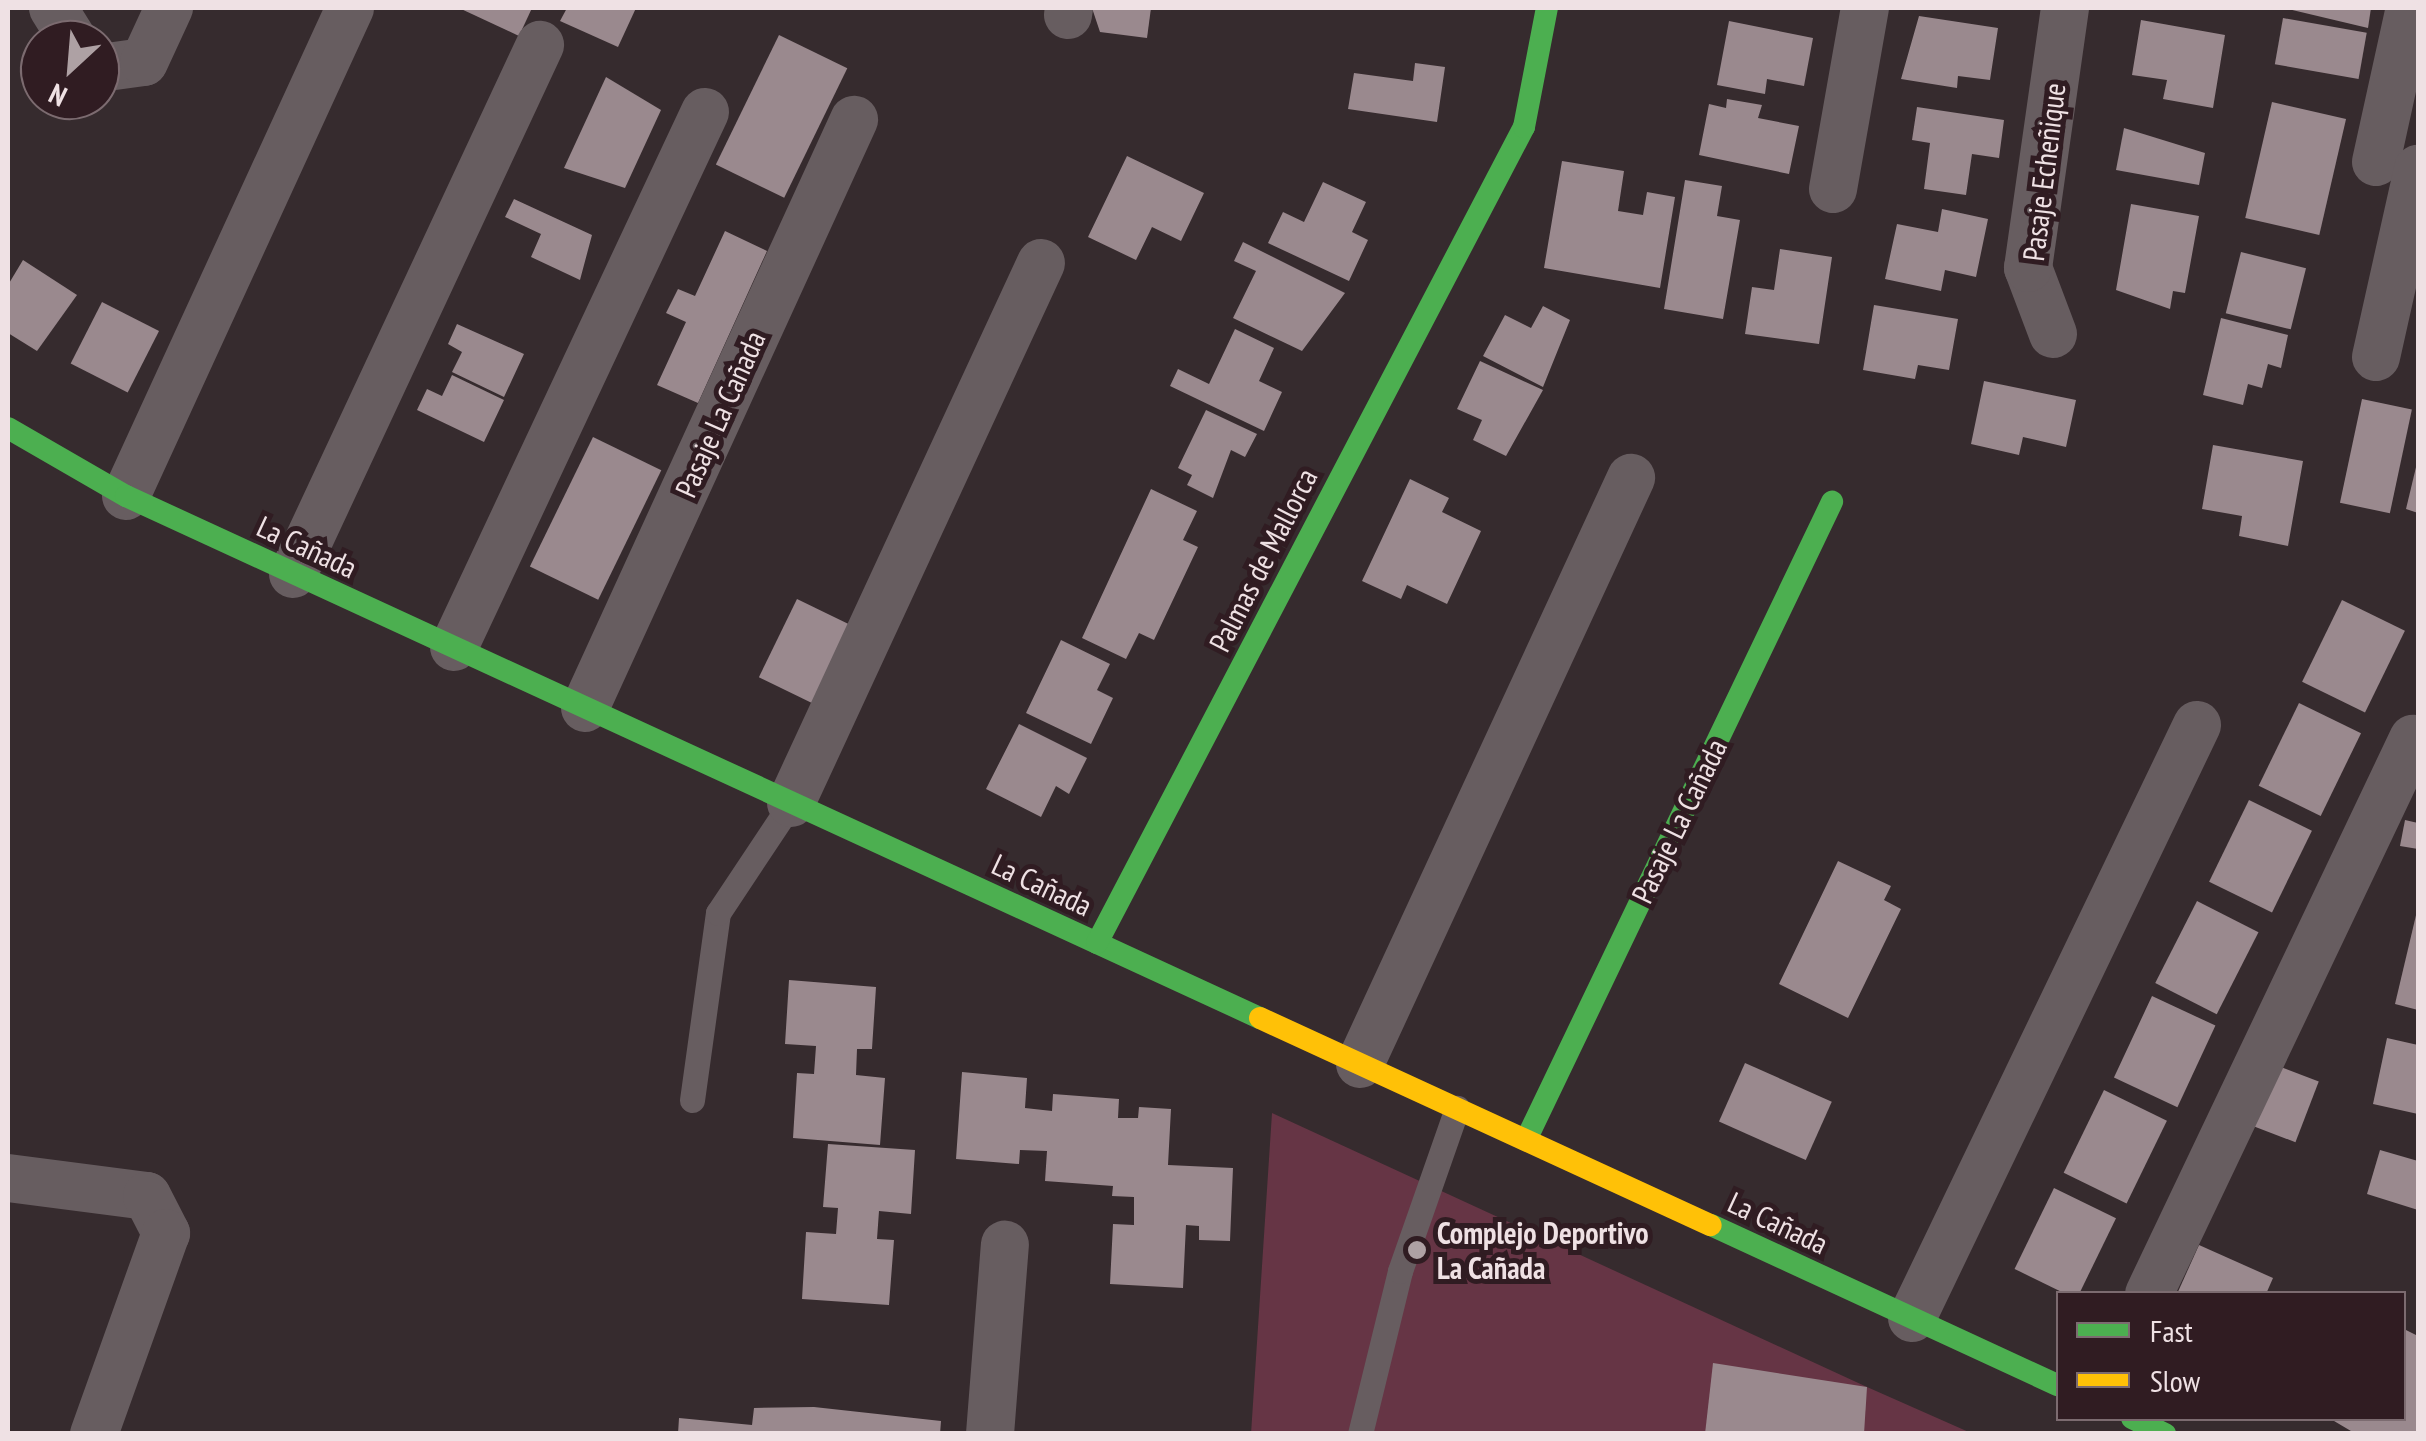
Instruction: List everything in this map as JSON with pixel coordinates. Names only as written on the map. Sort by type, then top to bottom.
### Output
[{"type":"street","points":[[120,65],[144,62],[169,8]]},
{"type":"street","points":[[126,496],[350,8]]},
{"type":"street","name":"Palmas de Mallorca","points":[[1097,943],[1524,128],[1547,8]]},
{"type":"street","points":[[1833,189],[1865,8]]},
{"type":"street","name":"Pasaje Echeñique","points":[[2053,334],[2028,268],[2065,8]]},
{"type":"street","points":[[2376,357],[2410,8]]},
{"type":"street","points":[[293,574],[540,45]]},
{"type":"street","points":[[454,648],[705,112]]},
{"type":"street","name":"Pasaje La Cañada","points":[[585,708],[854,120]]},
{"type":"street","name":"Palmas de Mallorca","points":[[1482,204],[1486,139]]},
{"type":"street","points":[[791,803],[1041,263]]},
{"type":"street","name":"La Cañada","points":[[8,428],[126,496],[293,574],[2056,1384]]},
{"type":"street","points":[[1360,1064],[1631,478]]},
{"type":"street","name":"Pasaje La Cañada","points":[[1526,1140],[1832,502]]},
{"type":"street","points":[[1912,1318],[2197,725]]},
{"type":"street","points":[[2150,1291],[2412,739]]},
{"type":"street","points":[[8,1178],[147,1196],[166,1233],[94,1434]]},
{"type":"street","points":[[990,1434],[1005,1245]]},
{"type":"street","points":[[2138,1421],[2165,1434]]},
{"type":"lane","points":[[692,1100],[718,913],[791,803]]},
{"type":"lane","points":[[1360,1434],[1400,1270],[1457,1108]]},
{"type":"shaded area","name":"Complejo Deportivo La Cañada","points":[[1272,1113],[1867,1387],[1971,1433],[1251,1434]]},
{"type":"building","points":[[459,8],[532,8],[519,36]]},
{"type":"building","points":[[567,8],[636,8],[618,47],[560,21]]},
{"type":"building","points":[[1092,8],[1151,8],[1147,38],[1100,32]]},
{"type":"building","points":[[2284,8],[2371,8],[2368,28]]},
{"type":"building","points":[[1919,16],[1998,28],[1990,80],[1958,76],[1957,88],[1901,79]]},
{"type":"building","points":[[2283,18],[2367,33],[2359,79],[2275,64]]},
{"type":"building","points":[[2141,20],[2225,35],[2213,108],[2163,99],[2167,80],[2132,75]]},
{"type":"building","points":[[1729,21],[1813,38],[1804,86],[1767,79],[1765,94],[1717,85]]},
{"type":"building","points":[[779,35],[847,68],[784,198],[716,164]]},
{"type":"building","points":[[1415,63],[1445,67],[1437,122],[1348,109],[1354,73],[1413,81]]},
{"type":"building","points":[[606,77],[661,110],[625,188],[564,168]]},
{"type":"building","points":[[1727,99],[1762,105],[1758,118],[1799,126],[1789,174],[1699,155],[1709,104],[1726,108]]},
{"type":"building","points":[[2272,102],[2346,119],[2319,235],[2245,218]]},
{"type":"building","points":[[1917,107],[2004,120],[1999,158],[1972,154],[1966,195],[1924,189],[1930,143],[1912,140]]},
{"type":"building","points":[[2124,128],[2205,153],[2199,185],[2116,170]]},
{"type":"building","points":[[1127,156],[1204,193],[1181,241],[1152,227],[1136,260],[1088,237]]},
{"type":"building","points":[[1562,161],[1624,171],[1618,211],[1643,215],[1647,192],[1675,197],[1660,288],[1544,268]]},
{"type":"building","points":[[1685,180],[1722,186],[1717,216],[1740,220],[1723,319],[1664,309]]},
{"type":"building","points":[[1323,182],[1366,202],[1352,232],[1368,240],[1349,281],[1268,243],[1283,212],[1304,222]]},
{"type":"building","points":[[514,199],[592,235],[580,280],[531,257],[541,234],[505,217]]},
{"type":"building","points":[[2131,204],[2199,216],[2185,293],[2173,291],[2170,309],[2116,290]]},
{"type":"building","points":[[1942,209],[1988,219],[1976,277],[1945,270],[1941,291],[1885,279],[1897,224],[1938,232]]},
{"type":"building","points":[[725,231],[767,251],[698,403],[657,385],[686,322],[666,313],[678,289],[695,296]]},
{"type":"building","points":[[1243,242],[1345,293],[1302,351],[1233,318],[1256,271],[1234,261]]},
{"type":"building","points":[[1780,249],[1832,257],[1819,344],[1745,334],[1752,287],[1774,290]]},
{"type":"building","points":[[2241,252],[2306,268],[2291,329],[2226,313]]},
{"type":"building","points":[[23,260],[77,295],[37,351],[8,333],[8,285]]},
{"type":"building","points":[[102,302],[159,331],[128,393],[71,363]]},
{"type":"building","points":[[1874,305],[1958,319],[1949,370],[1918,365],[1915,379],[1863,370]]},
{"type":"building","points":[[1543,306],[1570,320],[1543,387],[1483,356],[1505,315],[1531,328]]},
{"type":"building","points":[[2221,318],[2288,335],[2281,368],[2268,364],[2262,388],[2248,384],[2243,405],[2203,395]]},
{"type":"building","points":[[457,324],[524,354],[504,397],[452,372],[462,352],[448,344]]},
{"type":"building","points":[[1235,329],[1274,348],[1259,381],[1282,392],[1264,431],[1170,386],[1178,369],[1209,384]]},
{"type":"building","points":[[1480,361],[1543,390],[1506,456],[1473,440],[1482,420],[1457,409]]},
{"type":"building","points":[[452,375],[504,400],[484,442],[417,410],[427,389],[442,396]]},
{"type":"building","points":[[1984,381],[2076,400],[2066,447],[2023,437],[2019,455],[1971,444]]},
{"type":"building","points":[[2362,399],[2412,410],[2390,513],[2340,503]]},
{"type":"building","points":[[1206,410],[1257,434],[1245,457],[1231,450],[1213,498],[1187,485],[1192,475],[1178,468]]},
{"type":"building","points":[[593,437],[661,470],[598,600],[530,566]]},
{"type":"building","points":[[2213,445],[2303,461],[2288,546],[2239,536],[2242,516],[2202,509]]},
{"type":"building","points":[[2418,463],[2418,513],[2406,509]]},
{"type":"building","points":[[1410,479],[1449,498],[1442,512],[1481,531],[1447,604],[1407,585],[1401,599],[1362,581]]},
{"type":"building","points":[[1151,489],[1197,511],[1183,540],[1198,547],[1154,640],[1139,633],[1126,659],[1082,638]]},
{"type":"building","points":[[797,599],[857,628],[819,707],[759,677]]},
{"type":"building","points":[[2342,600],[2405,631],[2365,712],[2302,682]]},
{"type":"building","points":[[1061,640],[1110,664],[1097,690],[1113,698],[1091,744],[1026,713]]},
{"type":"building","points":[[2299,703],[2361,733],[2321,816],[2259,786]]},
{"type":"building","points":[[1019,724],[1087,758],[1069,794],[1056,786],[1041,817],[986,789]]},
{"type":"building","points":[[2249,800],[2312,831],[2272,912],[2209,882]]},
{"type":"building","points":[[2405,820],[2418,823],[2418,849],[2400,846]]},
{"type":"building","points":[[1838,861],[1891,886],[1884,900],[1901,909],[1848,1018],[1779,984]]},
{"type":"building","points":[[2197,901],[2258,932],[2217,1014],[2155,983]]},
{"type":"building","points":[[2418,911],[2418,1010],[2395,1004]]},
{"type":"building","points":[[789,980],[876,987],[872,1049],[857,1049],[856,1075],[885,1078],[880,1145],[793,1138],[797,1073],[814,1074],[816,1046],[785,1044]]},
{"type":"building","points":[[2152,996],[2215,1026],[2177,1107],[2114,1078]]},
{"type":"building","points":[[2387,1038],[2418,1045],[2418,1114],[2373,1104]]},
{"type":"building","points":[[1745,1063],[1832,1102],[1806,1160],[1719,1121]]},
{"type":"building","points":[[2273,1064],[2319,1082],[2295,1142],[2250,1125]]},
{"type":"building","points":[[962,1072],[1027,1078],[1025,1108],[1052,1111],[1053,1094],[1119,1099],[1118,1118],[1138,1118],[1139,1107],[1171,1109],[1168,1165],[1233,1168],[1230,1241],[1199,1240],[1199,1226],[1186,1225],[1183,1288],[1110,1284],[1113,1224],[1134,1225],[1134,1197],[1112,1196],[1113,1186],[1045,1181],[1047,1151],[1020,1150],[1019,1164],[956,1159]]},
{"type":"building","points":[[2104,1090],[2167,1121],[2127,1203],[2064,1173]]},
{"type":"building","points":[[828,1144],[915,1150],[911,1214],[879,1211],[877,1239],[894,1240],[889,1305],[802,1299],[806,1232],[836,1234],[838,1208],[823,1207]]},
{"type":"building","points":[[2380,1150],[2418,1161],[2418,1210],[2367,1194]]},
{"type":"building","points":[[2054,1188],[2116,1218],[2081,1291],[2060,1291],[2015,1269]]},
{"type":"building","points":[[2199,1245],[2273,1278],[2267,1291],[2178,1291]]},
{"type":"building","points":[[2406,1330],[2418,1336],[2418,1434],[2356,1434],[2334,1421],[2406,1421]]},
{"type":"building","points":[[1713,1363],[1867,1387],[1864,1434],[1705,1434]]},
{"type":"building","points":[[814,1407],[941,1421],[940,1434],[678,1434],[679,1418],[752,1425],[754,1408]]},
{"type":"traffic: fast","points":[[1097,943],[1524,127],[1547,8]]},
{"type":"traffic: fast","points":[[8,428],[126,496],[1260,1018]]},
{"type":"traffic: fast","points":[[1526,1140],[1832,502]]},
{"type":"traffic: fast","points":[[1711,1225],[2056,1384]]},
{"type":"traffic: fast","points":[[2138,1421],[2165,1434]]},
{"type":"traffic: slow","points":[[1260,1018],[1711,1225]]},
{"type":"place","name":"Complejo Deportivo La Cañada","points":[[1417,1250]]}]
